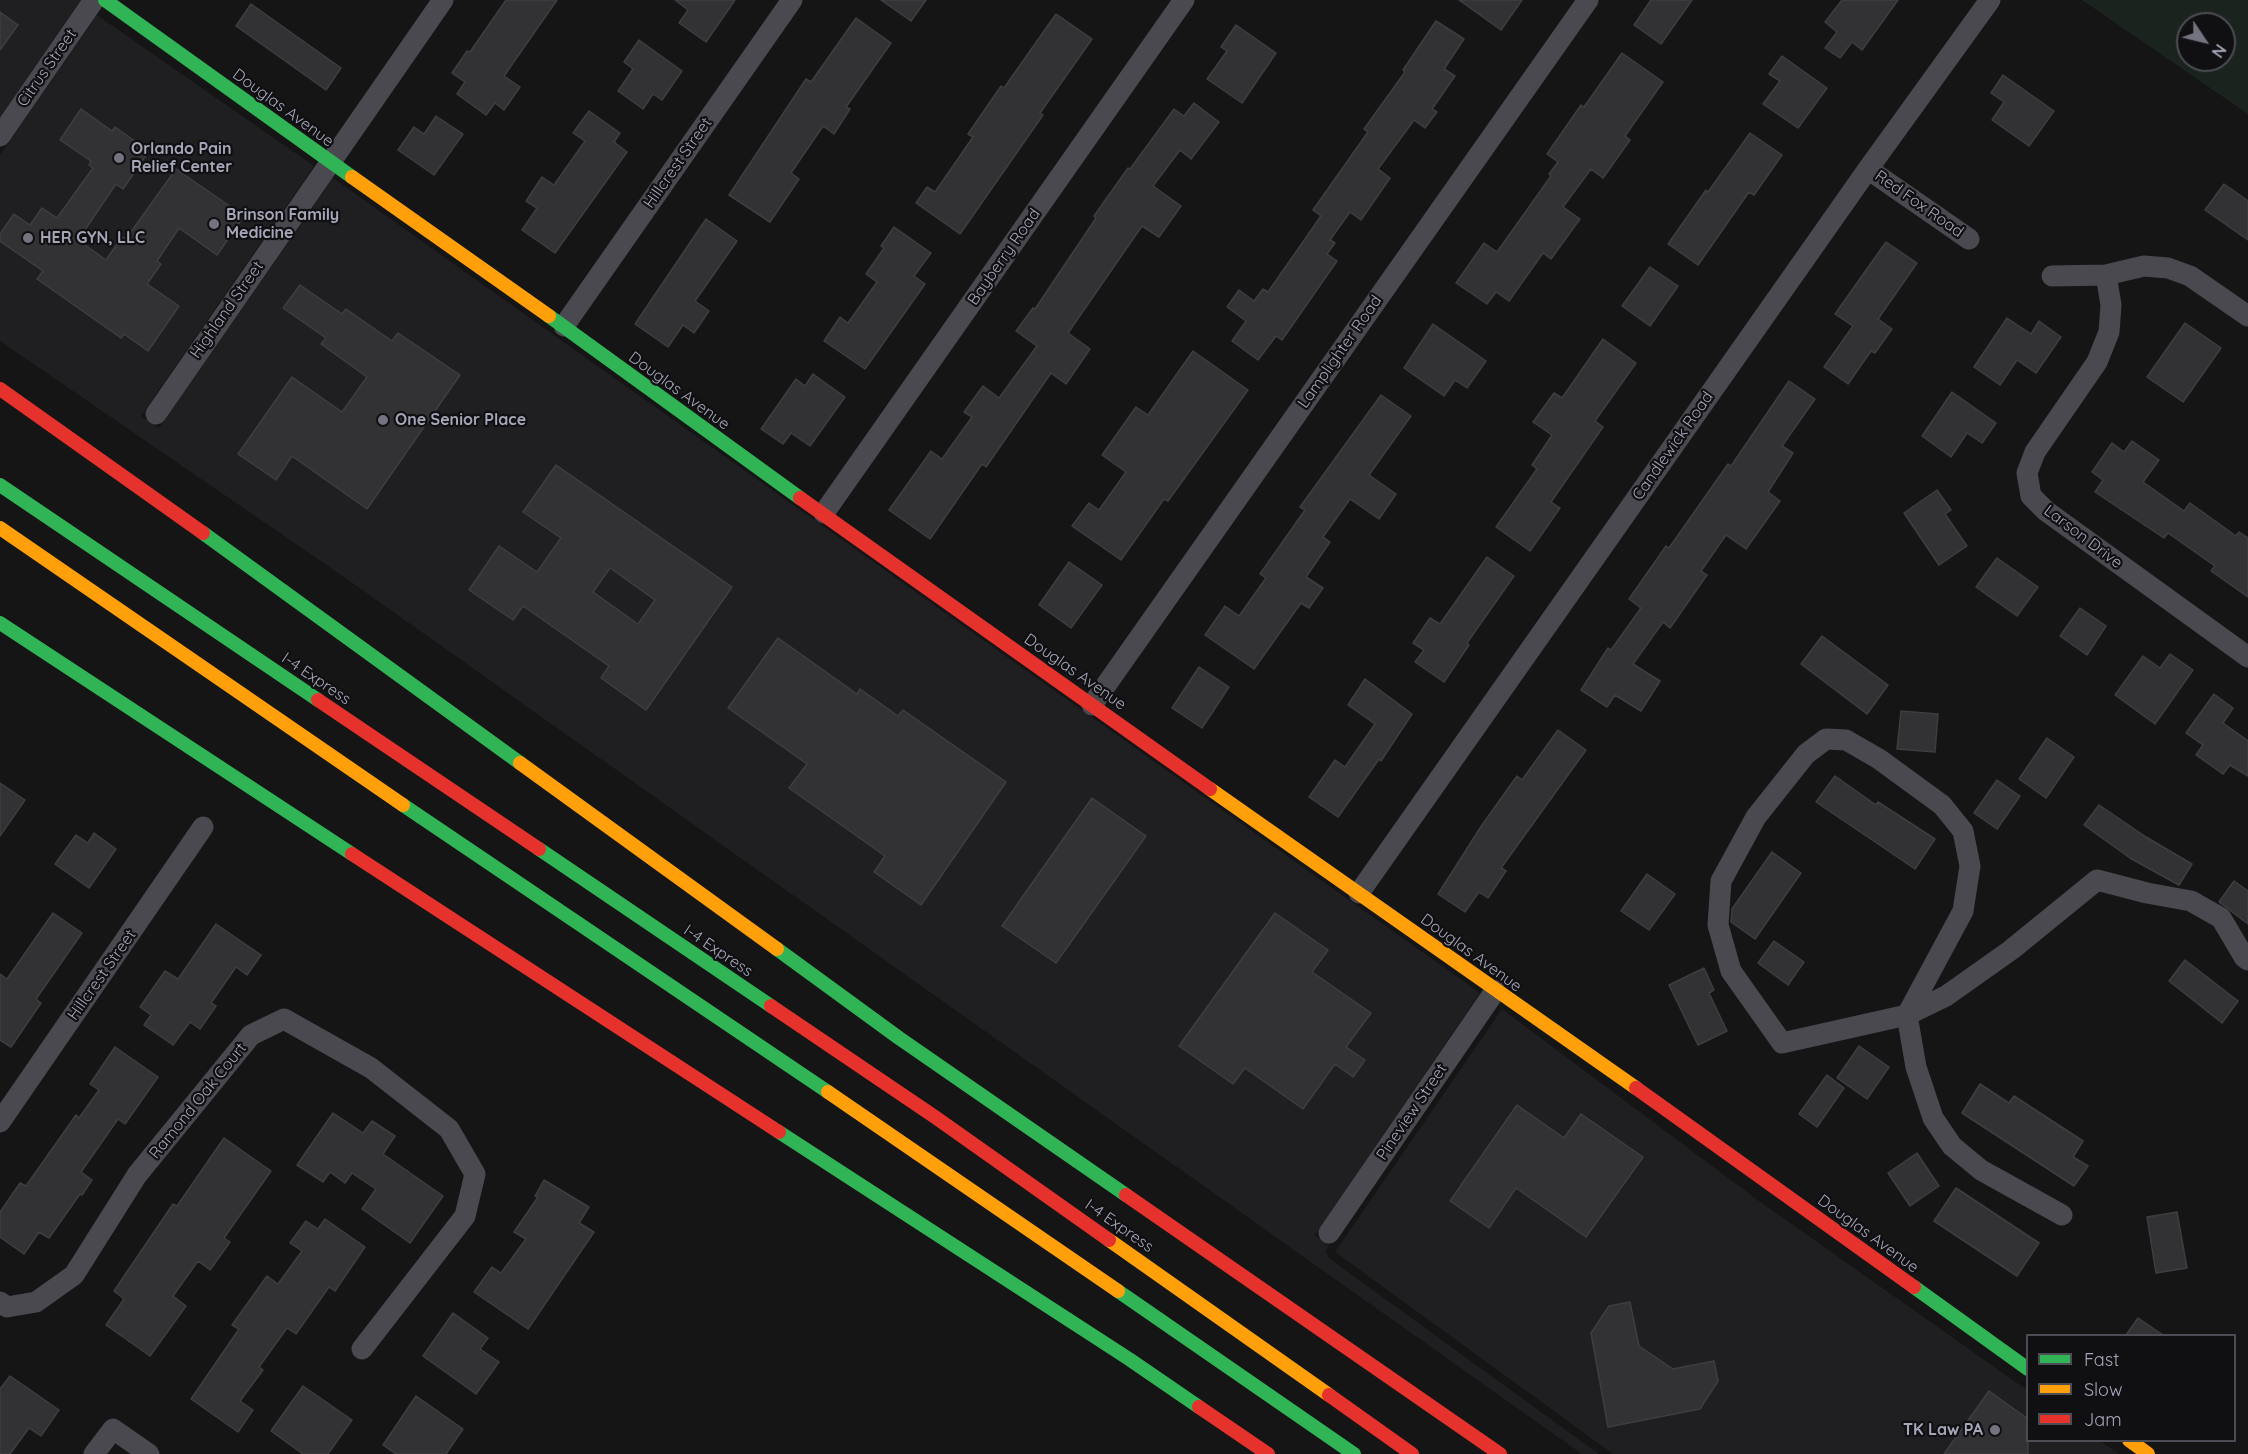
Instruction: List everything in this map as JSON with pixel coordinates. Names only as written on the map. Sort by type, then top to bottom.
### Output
[{"type":"main road","name":"Douglas Avenue","points":[[105,0],[564,326],[742,458],[824,513],[1495,991],[1682,1120],[2026,1368]]},
{"type":"main road","points":[[0,389],[157,499],[899,1038],[1500,1454]]},
{"type":"main road","name":"I-4 Express","points":[[0,485],[935,1118],[1412,1454]]},
{"type":"main road","points":[[0,528],[475,855],[907,1144],[1354,1454]]},
{"type":"main road","points":[[0,623],[1129,1359],[1268,1454]]},
{"type":"main road","points":[[2132,1442],[2148,1454]]},
{"type":"street","name":"Citrus Street","points":[[0,136],[94,0]]},
{"type":"street","name":"Highland Street","points":[[156,414],[443,0]]},
{"type":"street","name":"Hillcrest Street","points":[[564,326],[792,0]]},
{"type":"street","name":"Bayberry Road","points":[[824,513],[1184,0]]},
{"type":"street","name":"Lamplighter Road","points":[[1092,705],[1588,0]]},
{"type":"street","name":"Candlewick Road","points":[[1359,893],[1868,169],[1990,0]]},
{"type":"street","name":"Red Fox Road","points":[[1868,169],[1970,239]]},
{"type":"street","points":[[2052,276],[2106,275],[2144,266],[2168,268],[2190,276],[2248,316]]},
{"type":"street","name":"Larson Drive","points":[[2106,275],[2111,305],[2109,332],[2097,362],[2035,452],[2027,473],[2031,496],[2046,511],[2248,657]]},
{"type":"street","points":[[2062,1215],[1981,1170],[1952,1146],[1933,1118],[1916,1067],[1907,1015],[1963,911],[1970,866],[1963,831],[1942,805],[1879,759],[1846,740],[1826,739],[1806,753],[1756,817],[1721,881],[1718,925],[1731,971],[1782,1043],[1907,1015],[1946,996],[2011,950],[2097,880],[2191,902],[2221,918],[2248,960]]},
{"type":"street","name":"Hillcrest Street","points":[[0,1122],[203,827]]},
{"type":"street","name":"Pineview Street","points":[[1329,1233],[1495,991]]},
{"type":"street","name":"Ramond Oak Court","points":[[0,1302],[7,1307],[36,1302],[74,1275],[137,1175],[251,1035],[284,1019],[370,1068],[449,1129],[476,1174],[465,1216],[362,1349]]},
{"type":"street","points":[[94,1454],[113,1429],[149,1454]]},
{"type":"shaded area","points":[[0,0],[81,0],[0,117]]},
{"type":"shaded area","points":[[2082,0],[2248,0],[2248,114],[2187,72],[2236,72],[2236,12],[2176,12],[2176,65]]},
{"type":"shaded area","points":[[97,15],[314,166],[141,416],[159,428],[333,178],[1480,993],[1315,1235],[1328,1245],[1326,1252],[1330,1259],[1599,1454],[1582,1454],[344,577],[0,341],[0,155]]},
{"type":"shaded area","points":[[1502,1009],[1759,1201],[2026,1389],[2026,1442],[2101,1442],[2119,1454],[1613,1454],[1335,1252]]},
{"type":"building","points":[[506,0],[557,0],[504,76],[520,87],[504,110],[495,103],[486,115],[457,94],[465,82],[452,73],[467,51],[470,52]]},
{"type":"building","points":[[675,0],[735,0],[706,42],[679,23],[688,10]]},
{"type":"building","points":[[881,0],[926,0],[911,21]]},
{"type":"building","points":[[1459,0],[1522,0],[1501,30]]},
{"type":"building","points":[[1651,0],[1692,0],[1661,44],[1634,25]]},
{"type":"building","points":[[1842,0],[1898,0],[1862,50],[1852,42],[1840,58],[1825,48],[1837,32],[1825,22]]},
{"type":"building","points":[[251,4],[341,68],[326,90],[236,26]]},
{"type":"building","points":[[0,12],[18,25],[0,50]]},
{"type":"building","points":[[1056,14],[1092,39],[1040,113],[1043,115],[960,234],[916,203],[927,187],[935,192],[973,137],[968,134],[1001,86],[1004,88]]},
{"type":"building","points":[[856,18],[891,43],[846,107],[850,109],[834,134],[823,126],[791,173],[799,179],[770,222],[729,195],[806,79],[811,82]]},
{"type":"building","points":[[1436,21],[1464,39],[1444,69],[1455,76],[1432,109],[1437,112],[1425,128],[1414,120],[1378,169],[1390,178],[1361,220],[1350,212],[1330,240],[1335,243],[1327,254],[1337,261],[1282,340],[1276,336],[1258,360],[1232,341],[1246,321],[1227,307],[1239,290],[1254,301],[1263,289],[1268,292],[1321,216],[1313,210],[1368,132],[1364,129],[1405,72],[1403,70]]},
{"type":"building","points":[[1236,25],[1276,53],[1242,103],[1207,79],[1227,51],[1221,47]]},
{"type":"building","points":[[639,40],[682,71],[662,100],[653,94],[643,109],[618,91],[633,69],[624,62]]},
{"type":"building","points":[[1622,53],[1663,82],[1625,136],[1630,140],[1603,178],[1591,169],[1563,207],[1580,219],[1551,259],[1543,253],[1509,301],[1496,292],[1487,304],[1456,283],[1484,243],[1497,252],[1551,176],[1549,174],[1558,162],[1547,154],[1581,105],[1584,107]]},
{"type":"building","points":[[1782,56],[1827,88],[1798,128],[1763,104],[1780,81],[1769,74]]},
{"type":"building","points":[[2003,75],[2054,111],[2029,146],[1992,120],[2004,102],[1991,93]]},
{"type":"building","points":[[1194,103],[1219,122],[1191,159],[1180,150],[1153,186],[1181,206],[1159,237],[1142,226],[1068,333],[1090,349],[1066,384],[1051,373],[986,467],[982,464],[930,539],[889,510],[931,451],[942,459],[972,417],[964,412],[983,386],[999,398],[1037,346],[1016,331],[1033,308],[1035,309],[1096,218],[1094,216],[1128,168],[1130,169],[1174,109],[1184,116]]},
{"type":"building","points":[[81,109],[112,131],[115,127],[149,151],[123,189],[116,184],[78,240],[106,260],[122,237],[126,239],[176,169],[244,216],[217,255],[179,228],[157,261],[161,264],[147,284],[179,306],[148,351],[124,334],[121,338],[37,279],[43,271],[0,241],[0,234],[14,214],[30,225],[42,208],[57,218],[93,168],[89,165],[91,161],[60,140]]},
{"type":"building","points":[[589,111],[620,133],[614,142],[627,152],[555,253],[522,230],[537,208],[526,201],[542,177],[554,185],[585,141],[573,133]]},
{"type":"building","points":[[436,116],[463,134],[434,175],[398,150],[414,127],[424,134]]},
{"type":"building","points":[[1750,133],[1782,155],[1754,195],[1749,192],[1698,265],[1668,244]]},
{"type":"building","points":[[2224,184],[2248,201],[2248,240],[2205,210]]},
{"type":"building","points":[[706,219],[737,241],[695,301],[709,311],[694,333],[683,325],[668,347],[635,324]]},
{"type":"building","points":[[894,227],[931,253],[914,276],[925,284],[865,369],[824,341],[840,317],[848,323],[877,282],[866,274],[884,248],[881,246]]},
{"type":"building","points":[[1886,242],[1917,263],[1878,319],[1892,329],[1875,353],[1871,351],[1848,384],[1824,367],[1853,326],[1835,314]]},
{"type":"building","points":[[1650,267],[1678,286],[1650,326],[1622,306]]},
{"type":"building","points":[[300,285],[342,314],[346,309],[392,341],[398,333],[460,375],[367,509],[292,456],[276,480],[238,454],[292,377],[342,412],[367,377],[321,344],[326,338],[283,308]]},
{"type":"building","points":[[2007,318],[2031,334],[2039,321],[2061,337],[2036,373],[2017,360],[2000,385],[1974,367]]},
{"type":"building","points":[[2185,323],[2221,348],[2183,402],[2147,377]]},
{"type":"building","points":[[1433,324],[1486,361],[1467,388],[1455,380],[1444,396],[1404,368]]},
{"type":"building","points":[[1603,339],[1636,363],[1595,421],[1603,427],[1551,502],[1560,508],[1530,551],[1496,527],[1537,469],[1532,465],[1552,435],[1533,422],[1554,393],[1562,398]]},
{"type":"building","points":[[1193,351],[1248,390],[1168,501],[1164,499],[1121,560],[1072,526],[1089,503],[1099,510],[1126,472],[1102,455],[1136,407],[1148,415]]},
{"type":"building","points":[[813,374],[845,397],[810,446],[791,433],[783,444],[761,429],[796,379],[805,386]]},
{"type":"building","points":[[1789,381],[1815,399],[1782,446],[1793,453],[1768,492],[1780,501],[1746,549],[1726,535],[1701,571],[1707,575],[1670,628],[1663,622],[1633,664],[1660,681],[1641,711],[1615,695],[1607,707],[1581,690],[1608,648],[1611,650],[1641,608],[1629,599],[1666,546],[1669,548],[1728,464],[1731,466]]},
{"type":"building","points":[[1952,392],[1996,423],[1982,443],[1967,433],[1951,457],[1922,436]]},
{"type":"building","points":[[1381,395],[1411,416],[1369,475],[1396,494],[1379,519],[1350,499],[1323,537],[1330,542],[1306,577],[1323,588],[1309,608],[1301,603],[1254,669],[1205,635],[1225,606],[1239,616],[1266,578],[1260,574],[1305,510],[1300,507]]},
{"type":"building","points":[[2132,441],[2159,460],[2143,482],[2184,511],[2190,503],[2236,536],[2239,532],[2248,538],[2248,597],[2211,571],[2215,566],[2168,533],[2164,538],[2095,492],[2103,480],[2092,472],[2112,443],[2124,452]]},
{"type":"building","points":[[556,465],[732,587],[646,710],[601,678],[609,666],[523,606],[513,620],[469,590],[499,546],[537,572],[561,538],[523,512]],"holes":[[[610,568],[655,600],[638,624],[593,592]]]},
{"type":"building","points":[[1937,490],[1951,510],[1945,514],[1967,546],[1939,565],[1904,513]]},
{"type":"building","points":[[1487,557],[1514,576],[1467,643],[1469,645],[1444,682],[1415,662],[1424,650],[1413,643],[1430,618],[1440,624]]},
{"type":"building","points":[[1997,558],[2038,587],[2017,616],[1976,587]]},
{"type":"building","points":[[1069,562],[1102,585],[1071,628],[1039,605]]},
{"type":"building","points":[[2080,608],[2106,626],[2087,655],[2060,636]]},
{"type":"building","points":[[1822,636],[1888,685],[1867,714],[1801,664]]},
{"type":"building","points":[[778,638],[857,694],[860,689],[898,716],[903,710],[1006,782],[921,905],[874,872],[885,856],[789,788],[807,764],[728,708]]},
{"type":"building","points":[[2170,654],[2193,670],[2155,724],[2115,695],[2143,656],[2160,668]]},
{"type":"building","points":[[1199,667],[1229,687],[1202,728],[1172,708]]},
{"type":"building","points":[[1365,679],[1412,714],[1381,761],[1379,759],[1338,817],[1309,797],[1335,760],[1345,767],[1375,724],[1348,705]]},
{"type":"building","points":[[2214,694],[2233,708],[2223,723],[2248,741],[2248,776],[2230,765],[2223,774],[2196,755],[2203,745],[2186,733]]},
{"type":"building","points":[[1901,711],[1938,714],[1935,752],[1897,749]]},
{"type":"building","points":[[1558,730],[1586,750],[1501,868],[1506,871],[1488,898],[1479,892],[1465,912],[1438,894],[1482,825],[1517,776],[1522,780]]},
{"type":"building","points":[[2047,738],[2074,757],[2046,798],[2019,779]]},
{"type":"building","points":[[1835,776],[1876,805],[1878,802],[1935,839],[1915,869],[1816,802]]},
{"type":"building","points":[[1997,780],[2020,796],[1997,829],[1974,813]]},
{"type":"building","points":[[0,783],[25,800],[0,836]]},
{"type":"building","points":[[1092,798],[1146,836],[1056,963],[1002,926]]},
{"type":"building","points":[[2099,805],[2146,837],[2192,864],[2179,885],[2130,858],[2084,825]]},
{"type":"building","points":[[94,833],[116,849],[89,888],[55,864],[76,835],[88,843]]},
{"type":"building","points":[[1772,852],[1801,873],[1755,939],[1731,922],[1732,909]]},
{"type":"building","points":[[1647,874],[1675,894],[1649,930],[1621,911]]},
{"type":"building","points":[[2234,881],[2248,891],[2248,924],[2219,902]]},
{"type":"building","points":[[53,913],[82,933],[36,999],[41,1003],[11,1047],[0,1040],[0,974],[7,979]]},
{"type":"building","points":[[1275,913],[1328,950],[1312,972],[1371,1013],[1346,1047],[1365,1060],[1353,1077],[1335,1064],[1303,1109],[1245,1068],[1233,1084],[1179,1046]]},
{"type":"building","points":[[216,924],[261,955],[247,975],[236,967],[211,1003],[216,1006],[200,1029],[190,1022],[173,1045],[144,1025],[151,1015],[140,1007],[165,971],[178,979]]},
{"type":"building","points":[[1774,941],[1804,962],[1788,985],[1758,963]]},
{"type":"building","points":[[2185,960],[2238,1001],[2222,1023],[2169,981]]},
{"type":"building","points":[[1704,968],[1714,990],[1709,993],[1727,1031],[1698,1045],[1669,985]]},
{"type":"building","points":[[1859,1046],[1889,1067],[1867,1099],[1837,1078]]},
{"type":"building","points":[[115,1047],[158,1077],[125,1124],[118,1119],[81,1172],[92,1180],[82,1195],[80,1194],[49,1238],[39,1232],[24,1254],[0,1237],[0,1212],[20,1183],[26,1186],[76,1115],[79,1118],[99,1090],[90,1084]]},
{"type":"building","points":[[1827,1075],[1844,1088],[1817,1127],[1799,1114]]},
{"type":"building","points":[[1980,1084],[2009,1103],[2014,1096],[2083,1141],[2073,1157],[2088,1166],[2074,1186],[1962,1113]]},
{"type":"building","points":[[1517,1105],[1564,1138],[1581,1114],[1643,1157],[1586,1237],[1516,1188],[1489,1228],[1450,1201]]},
{"type":"building","points":[[333,1113],[363,1133],[372,1121],[395,1136],[383,1154],[443,1196],[410,1243],[362,1209],[376,1189],[352,1173],[345,1183],[330,1172],[323,1182],[297,1165]]},
{"type":"building","points":[[224,1138],[271,1171],[224,1238],[230,1242],[210,1270],[198,1261],[173,1296],[186,1306],[150,1356],[106,1325],[124,1299],[114,1291],[173,1204],[177,1206]]},
{"type":"building","points":[[1917,1153],[1939,1186],[1910,1206],[1888,1173]]},
{"type":"building","points":[[544,1180],[589,1207],[579,1223],[594,1232],[528,1329],[474,1292],[492,1267],[501,1273],[526,1239],[514,1232],[538,1197],[535,1196]]},
{"type":"building","points":[[1956,1188],[2039,1243],[2017,1276],[1934,1221]]},
{"type":"building","points":[[2177,1212],[2187,1268],[2156,1273],[2147,1217]]},
{"type":"building","points":[[325,1219],[365,1247],[335,1291],[329,1287],[296,1334],[287,1328],[259,1367],[263,1370],[240,1401],[253,1410],[238,1432],[191,1399],[239,1329],[232,1325],[267,1276],[278,1284],[302,1251],[290,1243],[306,1221],[318,1229]]},
{"type":"building","points":[[1630,1302],[1639,1346],[1673,1369],[1714,1361],[1718,1381],[1700,1409],[1608,1427],[1591,1333],[1609,1306]]},
{"type":"building","points":[[453,1313],[488,1338],[480,1349],[499,1362],[476,1394],[423,1356]]},
{"type":"building","points":[[2138,1318],[2162,1334],[2127,1334]]},
{"type":"building","points":[[10,1376],[59,1410],[41,1436],[29,1428],[10,1454],[0,1454],[0,1389]]},
{"type":"building","points":[[303,1386],[352,1420],[328,1454],[303,1454],[271,1431]]},
{"type":"building","name":"TK Law PA","points":[[1989,1391],[2026,1418],[2028,1454],[1944,1454]]},
{"type":"building","points":[[416,1396],[463,1429],[446,1454],[396,1454],[383,1445]]},
{"type":"traffic: fast","points":[[105,0],[352,177]]},
{"type":"traffic: fast","points":[[549,316],[800,498]]},
{"type":"traffic: fast","points":[[0,485],[318,700]]},
{"type":"traffic: fast","points":[[203,533],[520,763]]},
{"type":"traffic: fast","points":[[0,623],[352,854]]},
{"type":"traffic: fast","points":[[403,805],[828,1092]]},
{"type":"traffic: fast","points":[[539,849],[771,1006]]},
{"type":"traffic: fast","points":[[777,949],[899,1038],[1126,1195]]},
{"type":"traffic: fast","points":[[779,1132],[1129,1359],[1199,1407]]},
{"type":"traffic: fast","points":[[1914,1287],[2026,1368]]},
{"type":"traffic: fast","points":[[1118,1291],[1354,1454]]},
{"type":"traffic: slow","points":[[352,177],[549,316]]},
{"type":"traffic: slow","points":[[0,528],[403,805]]},
{"type":"traffic: slow","points":[[520,763],[777,949]]},
{"type":"traffic: slow","points":[[1210,789],[1636,1088]]},
{"type":"traffic: slow","points":[[828,1092],[1118,1291]]},
{"type":"traffic: slow","points":[[1109,1240],[1329,1395]]},
{"type":"traffic: slow","points":[[2132,1442],[2148,1454]]},
{"type":"traffic: jam","points":[[0,389],[203,533]]},
{"type":"traffic: jam","points":[[800,498],[1210,789]]},
{"type":"traffic: jam","points":[[318,700],[539,849]]},
{"type":"traffic: jam","points":[[352,854],[779,1132]]},
{"type":"traffic: jam","points":[[771,1006],[935,1117],[1109,1240]]},
{"type":"traffic: jam","points":[[1636,1088],[1914,1287]]},
{"type":"traffic: jam","points":[[1126,1195],[1500,1454]]},
{"type":"traffic: jam","points":[[1329,1395],[1412,1454]]},
{"type":"traffic: jam","points":[[1199,1407],[1268,1454]]},
{"type":"place","name":"Orlando Pain Relief Center","points":[[119,158]]},
{"type":"place","name":"Brinson Family Medicine","points":[[214,224]]},
{"type":"place","name":"HER GYN, LLC","points":[[28,238]]},
{"type":"place","name":"One Senior Place","points":[[383,420]]},
{"type":"place","name":"TK Law PA","points":[[1995,1430]]}]
